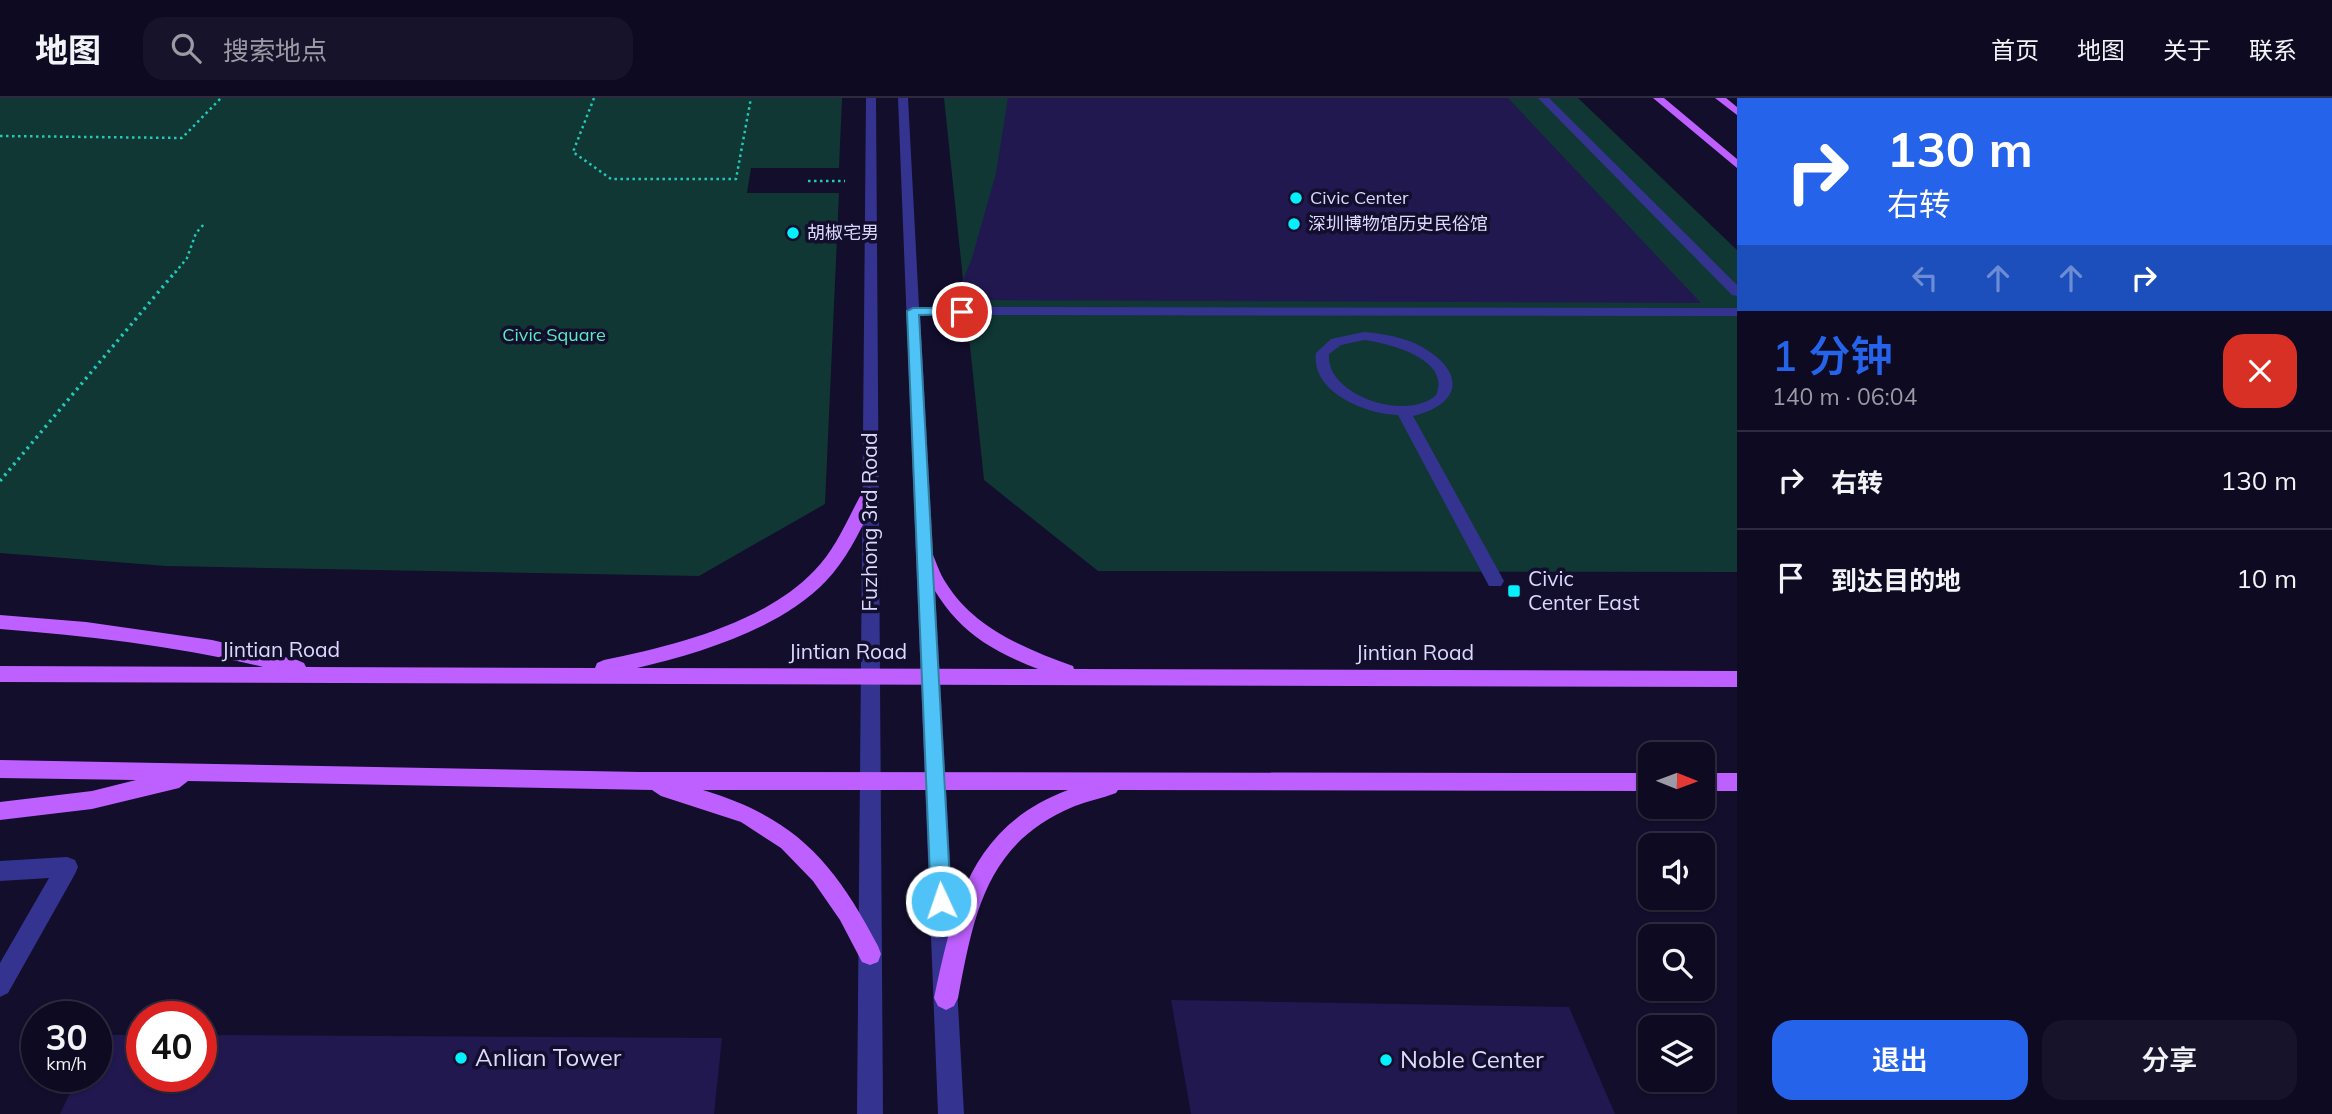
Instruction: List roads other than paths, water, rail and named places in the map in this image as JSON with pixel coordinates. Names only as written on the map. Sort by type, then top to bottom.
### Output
[{"type":"main road","points":[[1658,98],[1737,164]]},
{"type":"main road","points":[[1720,98],[1737,112]]},
{"type":"main road","points":[[569,676],[658,657],[724,637],[778,607],[818,578],[849,538],[870,493]]},
{"type":"main road","points":[[924,553],[940,588],[960,613],[992,639],[1034,662],[1090,677]]},
{"type":"main road","points":[[0,622],[86,629],[212,647],[324,675]]},
{"type":"main road","name":"Jintian Road","points":[[0,674],[1737,678]]},
{"type":"main road","points":[[0,769],[640,781],[1638,782]]},
{"type":"main road","points":[[0,811],[92,800],[203,774]]},
{"type":"main road","points":[[640,781],[745,814],[787,840],[819,870],[834,890],[870,954]]},
{"type":"main road","points":[[946,998],[960,925],[982,866],[1017,827],[1063,802],[1129,781]]},
{"type":"main road","points":[[1715,782],[1737,782]]},
{"type":"street","name":"Fuzhong 3rd Road","points":[[870,1114],[871,98]]},
{"type":"street","points":[[903,98],[951,1114]]},
{"type":"street","points":[[1543,98],[1737,292]]},
{"type":"street","points":[[913,311],[1737,312]]},
{"type":"street","points":[[1349,312],[1364,336]]},
{"type":"street","points":[[1364,336],[1385,338],[1424,354],[1439,366],[1446,379],[1447,392],[1439,402],[1425,409],[1404,412],[1364,404],[1332,384],[1323,372],[1321,361],[1324,351],[1333,343],[1364,336]]},
{"type":"street","points":[[1404,412],[1495,582]]},
{"type":"street","points":[[0,871],[67,867],[0,985]]},
{"type":"place","name":"Civic Center","points":[[1296,198]]},
{"type":"place","name":"深圳博物馆历史民俗馆","points":[[1294,224]]},
{"type":"place","name":"胡椒宅男","points":[[793,233]]},
{"type":"place","name":"Civic Center East","points":[[1514,591]]},
{"type":"place","name":"Anlian Tower","points":[[461,1058]]},
{"type":"place","name":"Noble Center","points":[[1386,1060]]},
{"type":"park label","name":"Civic Square","points":[[554,335]]}]
